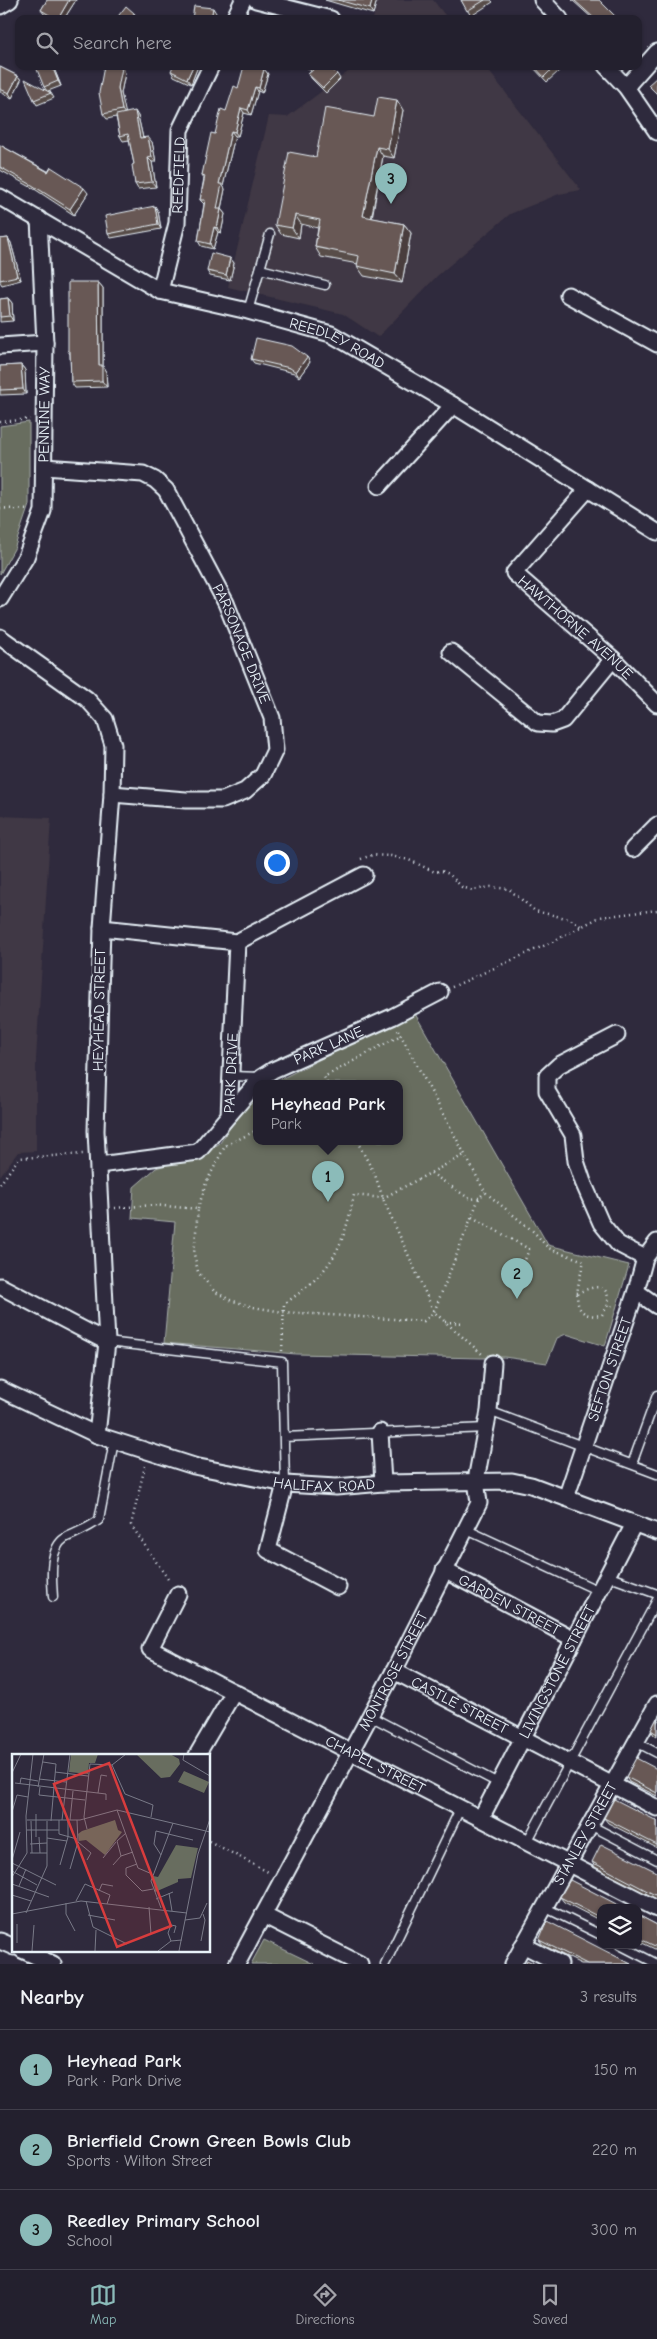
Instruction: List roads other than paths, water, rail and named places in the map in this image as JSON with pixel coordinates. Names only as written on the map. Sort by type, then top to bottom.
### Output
[{"type":"street","points":[[0,6],[10,0]]},
{"type":"street","points":[[236,15],[243,0]]},
{"type":"street","points":[[256,0],[315,15]]},
{"type":"street","points":[[542,0],[556,15]]},
{"type":"street","points":[[642,69],[657,52]]},
{"type":"street","name":"REEDFIELD","points":[[160,291],[178,223],[180,130],[209,70]]},
{"type":"street","points":[[610,70],[626,88],[657,132]]},
{"type":"street","points":[[626,88],[642,70]]},
{"type":"street","name":"REEDLEY ROAD","points":[[0,197],[160,291],[248,311],[331,334],[454,406],[657,532]]},
{"type":"street","name":"PENNINE WAY","points":[[0,600],[26,557],[43,511],[45,343],[39,219]]},
{"type":"street","points":[[568,295],[657,344]]},
{"type":"street","points":[[0,346],[45,343]]},
{"type":"street","points":[[379,486],[454,406]]},
{"type":"street","name":"PARSONAGE DRIVE","points":[[44,467],[143,474],[155,480],[166,490],[226,603],[272,718],[275,750],[270,764],[263,775],[245,791],[223,800],[186,800],[112,794]]},
{"type":"street","name":"HAWTHORNE AVENUE","points":[[588,489],[514,574],[613,659],[657,704]]},
{"type":"street","name":"HEYHEAD STREET","points":[[0,637],[87,699],[105,719],[113,744],[112,794],[102,928],[96,1130],[107,1342],[97,1435]]},
{"type":"street","points":[[451,652],[538,723],[552,724],[563,720],[613,659]]},
{"type":"street","points":[[633,849],[657,825]]},
{"type":"street","points":[[102,928],[238,942],[364,875]]},
{"type":"street","name":"PARK DRIVE","points":[[98,1159],[198,1152],[229,1115],[238,942]]},
{"type":"street","name":"PARK LANE","points":[[259,1080],[262,1077],[392,1017],[440,992]]},
{"type":"street","points":[[617,1035],[559,1065],[547,1076],[547,1091],[573,1135],[576,1161],[601,1223],[618,1244],[644,1258]]},
{"type":"street","name":"PARK LANE","points":[[229,1115],[253,1087]]},
{"type":"street","name":"SEFTON STREET","points":[[566,1498],[636,1291],[644,1258],[657,1242]]},
{"type":"street","points":[[0,1286],[107,1342]]},
{"type":"street","points":[[636,1291],[657,1306]]},
{"type":"street","name":"MONTROSE STREET","points":[[237,1964],[394,1671],[479,1503],[476,1480],[489,1411],[493,1363]]},
{"type":"street","name":"HALIFAX ROAD","points":[[0,1389],[97,1435],[194,1466],[285,1484],[336,1487],[383,1483],[476,1480],[512,1481],[531,1485],[657,1532]]},
{"type":"street","points":[[380,1432],[383,1483]]},
{"type":"street","points":[[285,1484],[268,1550],[338,1587]]},
{"type":"street","name":"LIVINGSTONE STREET","points":[[481,1818],[524,1739],[634,1524]]},
{"type":"street","name":"GARDEN STREET","points":[[444,1570],[574,1639]]},
{"type":"street","name":"CHAPEL STREET","points":[[178,1594],[150,1649],[657,1909]]},
{"type":"street","name":"CASTLE STREET","points":[[394,1671],[657,1808]]},
{"type":"street","points":[[198,1754],[234,1692]]},
{"type":"street","name":"STANLEY STREET","points":[[513,1964],[657,1704]]},
{"type":"street","points":[[263,1915],[360,1964]]},
{"type":"street","points":[[0,1941],[12,1946]]},
{"type":"street","points":[[523,1946],[560,1964]]},
{"type":"street","points":[[27,1952],[54,1964]]},
{"type":"lane","points":[[248,311],[270,234]]},
{"type":"lane","points":[[260,269],[326,285]]},
{"type":"lane","points":[[231,1076],[262,1077]]},
{"type":"lane","points":[[107,1342],[282,1362],[285,1484]]},
{"type":"lane","points":[[632,1464],[657,1395]]},
{"type":"lane","points":[[489,1411],[657,1474]]},
{"type":"lane","points":[[284,1437],[486,1428]]},
{"type":"lane","points":[[52,1597],[51,1561],[62,1540],[90,1527],[99,1520],[114,1441]]},
{"type":"lane","points":[[465,1529],[599,1591]]},
{"type":"lane","points":[[607,1576],[657,1594]]},
{"type":"lane","points":[[527,1842],[657,1600]]},
{"type":"lane","points":[[370,1716],[500,1784]]},
{"type":"lane","points":[[636,1742],[657,1753]]},
{"type":"lane","points":[[385,1964],[461,1807]]},
{"type":"lane","points":[[590,1825],[657,1860]]},
{"type":"lane","points":[[544,1907],[597,1933]]},
{"type":"lane","points":[[628,1949],[657,1964]]},
{"type":"place","name":"Reedley Primary School","points":[[391,204]]},
{"type":"place","name":"Heyhead Park","points":[[328,1202]]},
{"type":"place","name":"Brierfield Crown Green Bowls Club","points":[[517,1299]]}]
